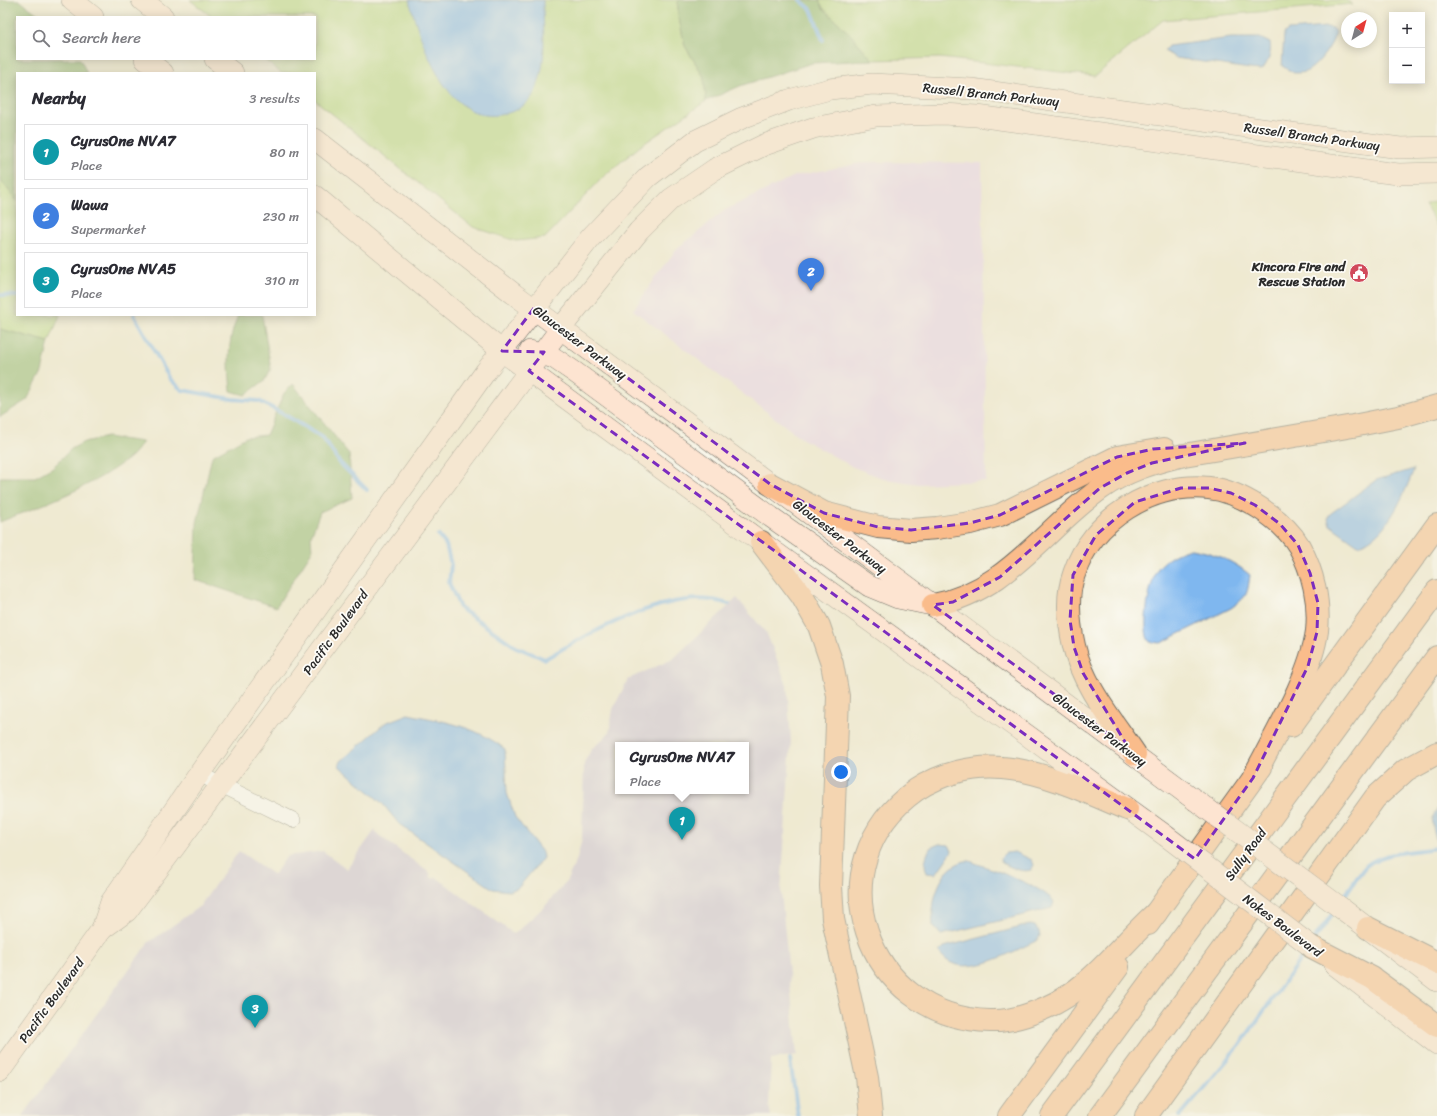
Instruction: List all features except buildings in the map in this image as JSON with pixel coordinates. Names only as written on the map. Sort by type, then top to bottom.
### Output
[{"type":"highway","points":[[933,605],[953,602],[984,588],[1000,577],[1100,488],[1127,473],[1158,461],[1398,417],[1437,406]]},
{"type":"highway","points":[[770,484],[824,513],[878,527],[911,530],[970,523],[1000,515],[1117,457],[1153,449],[1245,444]]},
{"type":"highway","points":[[1135,754],[1083,673],[1074,647],[1070,620],[1070,594],[1073,575],[1081,556],[1096,535],[1113,518],[1135,502],[1173,489],[1209,488],[1231,492],[1256,505],[1280,524],[1298,545],[1310,573],[1318,603],[1317,632],[1308,666],[1287,712],[1253,778]]},
{"type":"highway","points":[[1009,1116],[1437,525]]},
{"type":"highway","points":[[761,542],[802,596],[819,626],[832,664],[838,696],[831,892],[833,919],[867,1077],[871,1116]]},
{"type":"highway","name":"Sully Road","points":[[1052,1116],[1437,591]]},
{"type":"highway","points":[[1100,1116],[1437,657]]},
{"type":"highway","points":[[1146,1116],[1375,798],[1406,770],[1437,753]]},
{"type":"highway","points":[[1127,809],[1067,784],[1002,768],[974,769],[947,775],[925,784],[905,798],[889,814],[874,836],[866,859],[861,882],[860,905],[867,934],[878,959],[895,981],[916,999],[938,1011],[962,1019],[992,1022],[1018,1017],[1046,1008],[1073,993],[1090,979],[1136,931],[1156,913]]},
{"type":"highway","points":[[1368,928],[1437,963]]},
{"type":"highway","points":[[1312,946],[1372,978],[1437,1026]]},
{"type":"main road","points":[[72,0],[92,16]]},
{"type":"main road","points":[[142,0],[163,16]]},
{"type":"main road","points":[[146,60],[162,72]]},
{"type":"main road","points":[[217,60],[232,72]]},
{"type":"main road","name":"Russell Branch Parkway","points":[[502,351],[534,308],[591,237],[648,177],[695,141],[762,110],[789,100],[830,89],[872,84],[964,88],[1400,148],[1437,147]]},
{"type":"main road","name":"Russell Branch Parkway","points":[[561,328],[639,230],[671,199],[715,169],[764,145],[813,128],[844,121],[876,116],[943,114],[977,116],[1398,174],[1437,173]]},
{"type":"main road","name":"Gloucester Parkway","points":[[316,140],[534,308],[1368,928]]},
{"type":"main road","points":[[316,197],[502,351],[1127,809]]},
{"type":"main road","name":"Pacific Boulevard","points":[[102,929],[127,911],[561,328]]},
{"type":"main road","points":[[502,351],[517,350],[543,354],[554,358],[806,543],[868,586],[898,598],[933,605]]},
{"type":"main road","name":"Pacific Boulevard","points":[[0,1071],[102,929],[111,902],[199,774],[502,351]]},
{"type":"main road","name":"Nokes Boulevard","points":[[1127,809],[1166,836],[1312,946],[1437,1044]]},
{"type":"main road","points":[[1368,928],[1437,981]]},
{"type":"street","points":[[199,774],[293,820]]},
{"type":"highlighted area","points":[[534,308],[770,484],[824,513],[878,527],[911,530],[970,523],[1000,515],[1117,457],[1153,449],[1245,443],[1152,463],[1127,473],[1100,488],[1000,577],[953,602],[933,605],[1130,750],[1083,673],[1074,647],[1070,620],[1073,575],[1096,535],[1135,502],[1181,488],[1209,488],[1231,493],[1255,505],[1280,524],[1298,545],[1310,573],[1318,603],[1317,632],[1308,666],[1253,778],[1195,859],[529,371],[544,352],[502,351]]},
{"type":"shaded area","points":[[866,162],[982,163],[986,481],[919,484],[885,479],[853,467],[801,438],[633,310],[675,251],[725,210],[795,176]]},
{"type":"shaded area","points":[[737,598],[767,634],[787,685],[791,741],[781,892],[797,1055],[771,1059],[769,1105],[771,1116],[23,1116],[148,943],[200,906],[239,851],[274,875],[287,856],[323,851],[347,869],[375,830],[376,833],[431,874],[429,876],[434,879],[436,877],[514,934],[545,906],[566,882],[577,859],[582,838],[584,763],[591,750],[609,733],[613,709],[628,679],[673,659]]},
{"type":"green space","points":[[0,0],[19,0],[41,16],[16,16],[16,60],[80,60],[86,72],[16,72],[16,200],[0,179]]},
{"type":"green space","points":[[190,0],[678,0],[678,14],[685,46],[704,77],[706,101],[639,147],[604,176],[545,238],[516,241],[473,227],[316,101],[316,72],[280,72],[265,60],[316,60],[316,16],[211,16]]},
{"type":"green space","points":[[678,0],[819,0],[823,8],[850,34],[873,60],[812,63],[740,86],[706,101],[704,77],[685,46],[678,14]]},
{"type":"green space","points":[[819,0],[1345,0],[1353,4],[1163,20],[1095,76],[940,58],[873,60],[850,34],[823,8]]},
{"type":"green space","points":[[0,179],[16,200],[16,316],[60,316],[49,342],[0,329]]},
{"type":"green space","points":[[1437,200],[1437,226],[1425,205]]},
{"type":"green space","points":[[238,316],[262,316],[271,369],[264,381],[245,395],[231,391],[229,352],[234,325]]},
{"type":"green space","points":[[0,329],[49,342],[42,372],[27,400],[0,417]]},
{"type":"green space","points":[[293,384],[349,454],[352,498],[320,512],[311,536],[312,551],[276,607],[195,580],[197,523],[212,456],[246,437],[266,435],[284,393]]},
{"type":"green space","points":[[107,437],[143,442],[129,458],[114,469],[83,487],[0,522],[0,477],[35,477],[53,467],[71,449],[84,442]]},
{"type":"water","points":[[409,0],[543,0],[543,65],[533,96],[521,107],[504,114],[484,115],[467,108],[452,95],[440,78],[429,58]]},
{"type":"water","points":[[1327,27],[1333,28],[1336,32],[1326,53],[1313,67],[1306,72],[1294,73],[1282,66],[1284,33],[1288,30]]},
{"type":"water","points":[[1231,38],[1260,38],[1270,43],[1269,57],[1262,70],[1176,58],[1164,51],[1168,46]]},
{"type":"water","points":[[1414,469],[1400,502],[1393,514],[1378,533],[1368,541],[1358,545],[1330,525],[1328,519],[1330,514],[1376,480]]},
{"type":"water","points":[[1191,549],[1207,552],[1237,565],[1244,570],[1250,575],[1246,594],[1241,601],[1231,608],[1161,643],[1150,642],[1147,637],[1146,617],[1152,582],[1162,563],[1178,553]]},
{"type":"water","points":[[408,714],[447,722],[470,729],[505,749],[507,793],[515,817],[542,852],[543,858],[518,888],[509,891],[493,889],[399,824],[382,803],[339,766],[341,761],[385,723]]},
{"type":"water","points":[[1437,809],[1437,842],[1433,829],[1433,816]]},
{"type":"water","points":[[939,844],[949,845],[952,851],[936,874],[927,873],[925,863],[927,854],[930,848]]},
{"type":"water","points":[[1015,852],[1032,860],[1034,865],[1031,870],[1020,870],[1002,863],[1000,858],[1005,853]]},
{"type":"water","points":[[965,861],[970,861],[1002,873],[1039,890],[1054,902],[1052,908],[941,935],[933,926],[933,907],[938,887],[942,878],[948,871]]},
{"type":"water","points":[[1029,925],[1035,926],[1039,931],[1040,936],[1036,941],[986,963],[960,965],[948,961],[939,952],[944,947]]},
{"type":"waterway","points":[[800,0],[811,9],[823,40]]},
{"type":"waterway","points":[[0,295],[16,296]]},
{"type":"waterway","points":[[135,316],[170,379],[182,390],[232,399],[259,401],[285,415],[323,438],[340,463],[367,490]]},
{"type":"waterway","points":[[438,535],[446,545],[451,565],[449,583],[460,608],[516,647],[545,659],[582,638],[648,609],[670,603],[691,600],[713,600],[729,604]]},
{"type":"waterway","points":[[1341,901],[1366,866],[1373,861],[1390,855],[1437,848]]},
{"type":"waterway","points":[[1313,941],[1335,910]]},
{"type":"waterway","points":[[1180,1116],[1240,1045],[1306,951]]},
{"type":"waterway","points":[[790,1059],[798,1116]]},
{"type":"place","name":"Kincora Fire and Rescue Station","points":[[1359,273]]},
{"type":"place","name":"Wawa","points":[[811,291]]},
{"type":"place","name":"CyrusOne NVA7","points":[[682,840]]},
{"type":"place","name":"CyrusOne NVA5","points":[[255,1028]]}]
